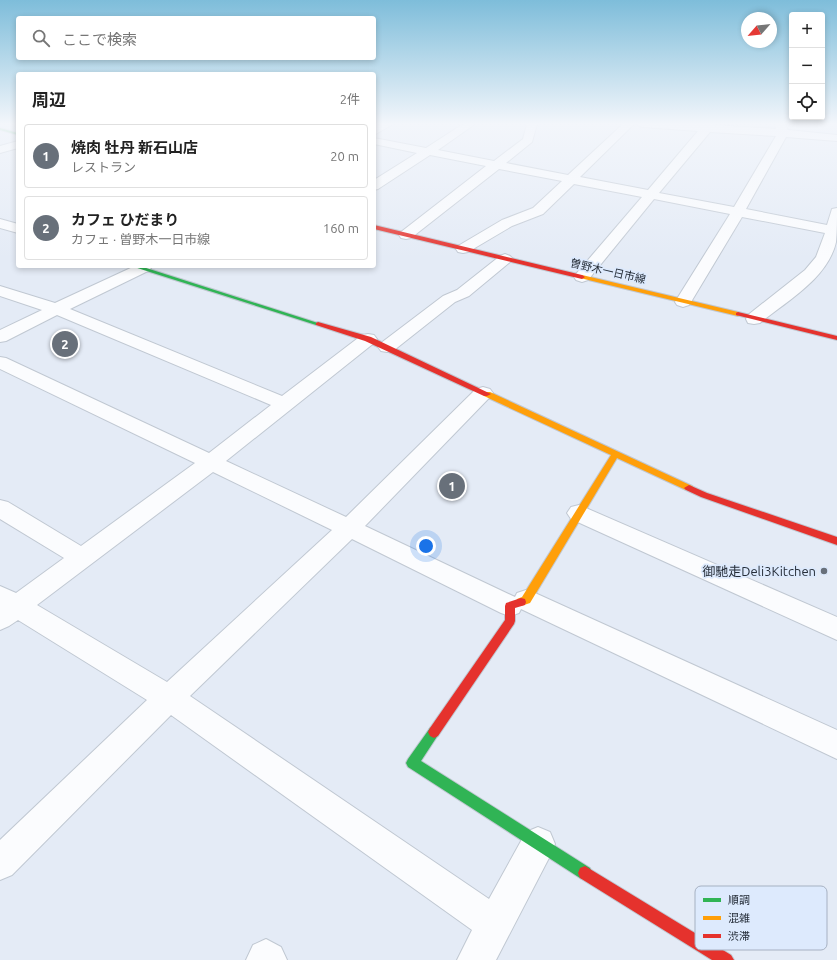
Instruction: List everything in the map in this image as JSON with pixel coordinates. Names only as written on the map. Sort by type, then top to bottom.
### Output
[{"type":"street","points":[[376,185],[401,169]]},
{"type":"street","points":[[406,235],[491,169]]},
{"type":"street","points":[[515,169],[834,230]]},
{"type":"street","points":[[463,249],[507,223],[538,211],[582,169]]},
{"type":"street","points":[[582,277],[672,169]]},
{"type":"street","points":[[683,302],[738,212],[761,169]]},
{"type":"street","points":[[754,319],[814,269],[824,256],[834,230],[837,212]]},
{"type":"street","points":[[0,224],[16,228]]},
{"type":"street","name":"曽野木一日市線","points":[[376,228],[837,338]]},
{"type":"street","points":[[495,924],[169,698],[5,607],[82,558],[210,463],[284,404],[378,343],[449,299],[463,293],[505,259]]},
{"type":"street","points":[[0,337],[135,268]]},
{"type":"street","points":[[140,268],[378,343],[704,494],[837,541]]},
{"type":"street","points":[[0,291],[56,309],[284,404]]},
{"type":"street","points":[[0,362],[210,463],[518,603],[837,745]]},
{"type":"street","points":[[0,863],[169,698],[350,527],[483,392]]},
{"type":"street","points":[[616,453],[579,513],[518,603],[510,621],[412,763],[538,844],[695,941]]},
{"type":"street","points":[[0,508],[82,558]]},
{"type":"street","points":[[579,513],[837,629]]},
{"type":"street","points":[[476,960],[538,844]]},
{"type":"street","points":[[710,950],[726,960]]},
{"type":"traffic: fast","points":[[140,268],[318,324]]},
{"type":"traffic: fast","points":[[434,732],[412,763],[585,873]]},
{"type":"traffic: slow","points":[[582,277],[738,314]]},
{"type":"traffic: slow","points":[[487,394],[689,488]]},
{"type":"traffic: slow","points":[[521,602],[526,600],[616,453]]},
{"type":"traffic: jam","points":[[376,227],[582,277]]},
{"type":"traffic: jam","points":[[738,314],[837,338]]},
{"type":"traffic: jam","points":[[318,324],[368,339],[487,394]]},
{"type":"traffic: jam","points":[[689,488],[704,495],[837,541]]},
{"type":"traffic: jam","points":[[434,732],[510,621],[510,606],[521,602]]},
{"type":"traffic: jam","points":[[585,873],[695,941]]},
{"type":"traffic: jam","points":[[710,950],[726,960]]},
{"type":"place","name":"カフェ ひだまり","points":[[65,344]]},
{"type":"place","name":"焼肉 牡丹 新石山店","points":[[452,486]]},
{"type":"place","name":"御馳走Deli3Kitchen","points":[[824,571]]}]
